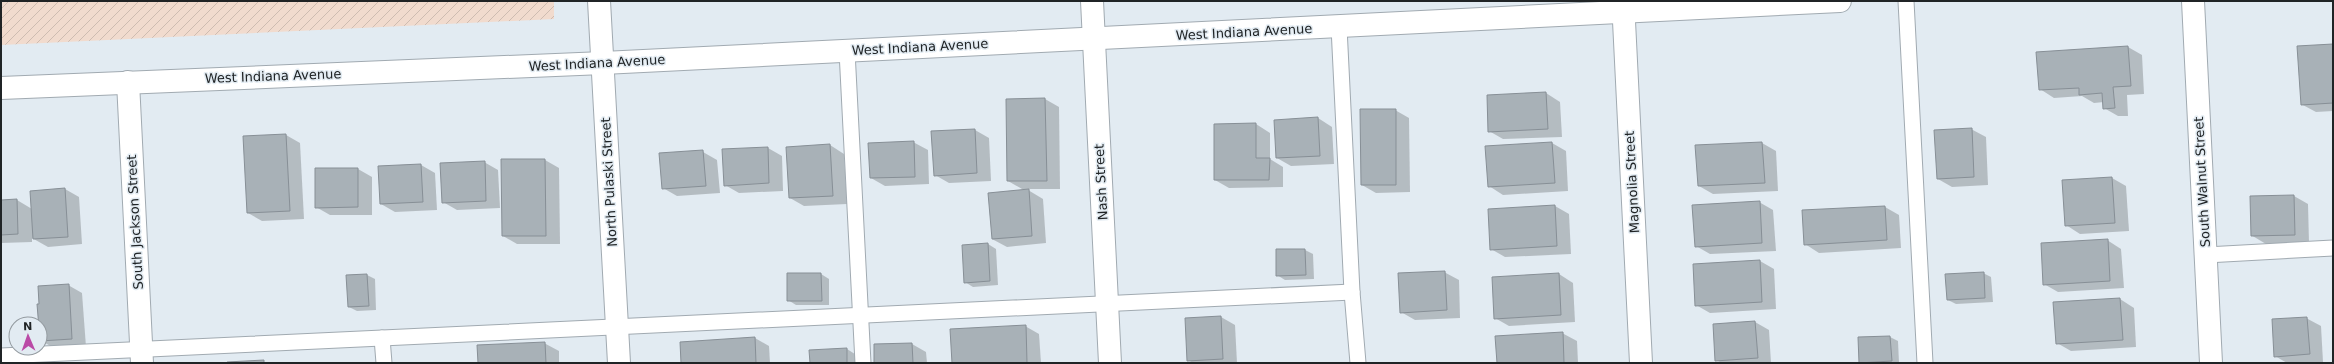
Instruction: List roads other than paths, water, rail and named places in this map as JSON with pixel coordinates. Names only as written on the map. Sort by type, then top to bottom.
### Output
[{"type":"street","name":"North Pulaski Street","points":[[599,1],[619,363]]},
{"type":"street","name":"Nash Street","points":[[1092,1],[1110,363]]},
{"type":"street","name":"West Indiana Avenue","points":[[1,88],[603,63],[1339,27],[1624,6],[1840,1]]},
{"type":"street","name":"South Walnut Street","points":[[2193,1],[2211,363]]},
{"type":"street","name":"Magnolia Street","points":[[1624,6],[1641,363]]},
{"type":"street","name":"South Jackson Street","points":[[128,82],[142,356]]},
{"type":"lane","points":[[1906,1],[1925,363]]},
{"type":"lane","points":[[1339,27],[1352,292],[1358,363]]},
{"type":"lane","points":[[847,51],[862,363]]},
{"type":"lane","points":[[2206,255],[2333,248]]},
{"type":"lane","points":[[1,356],[142,356],[382,338],[1352,292]]},
{"type":"lane","points":[[382,338],[384,363]]}]
